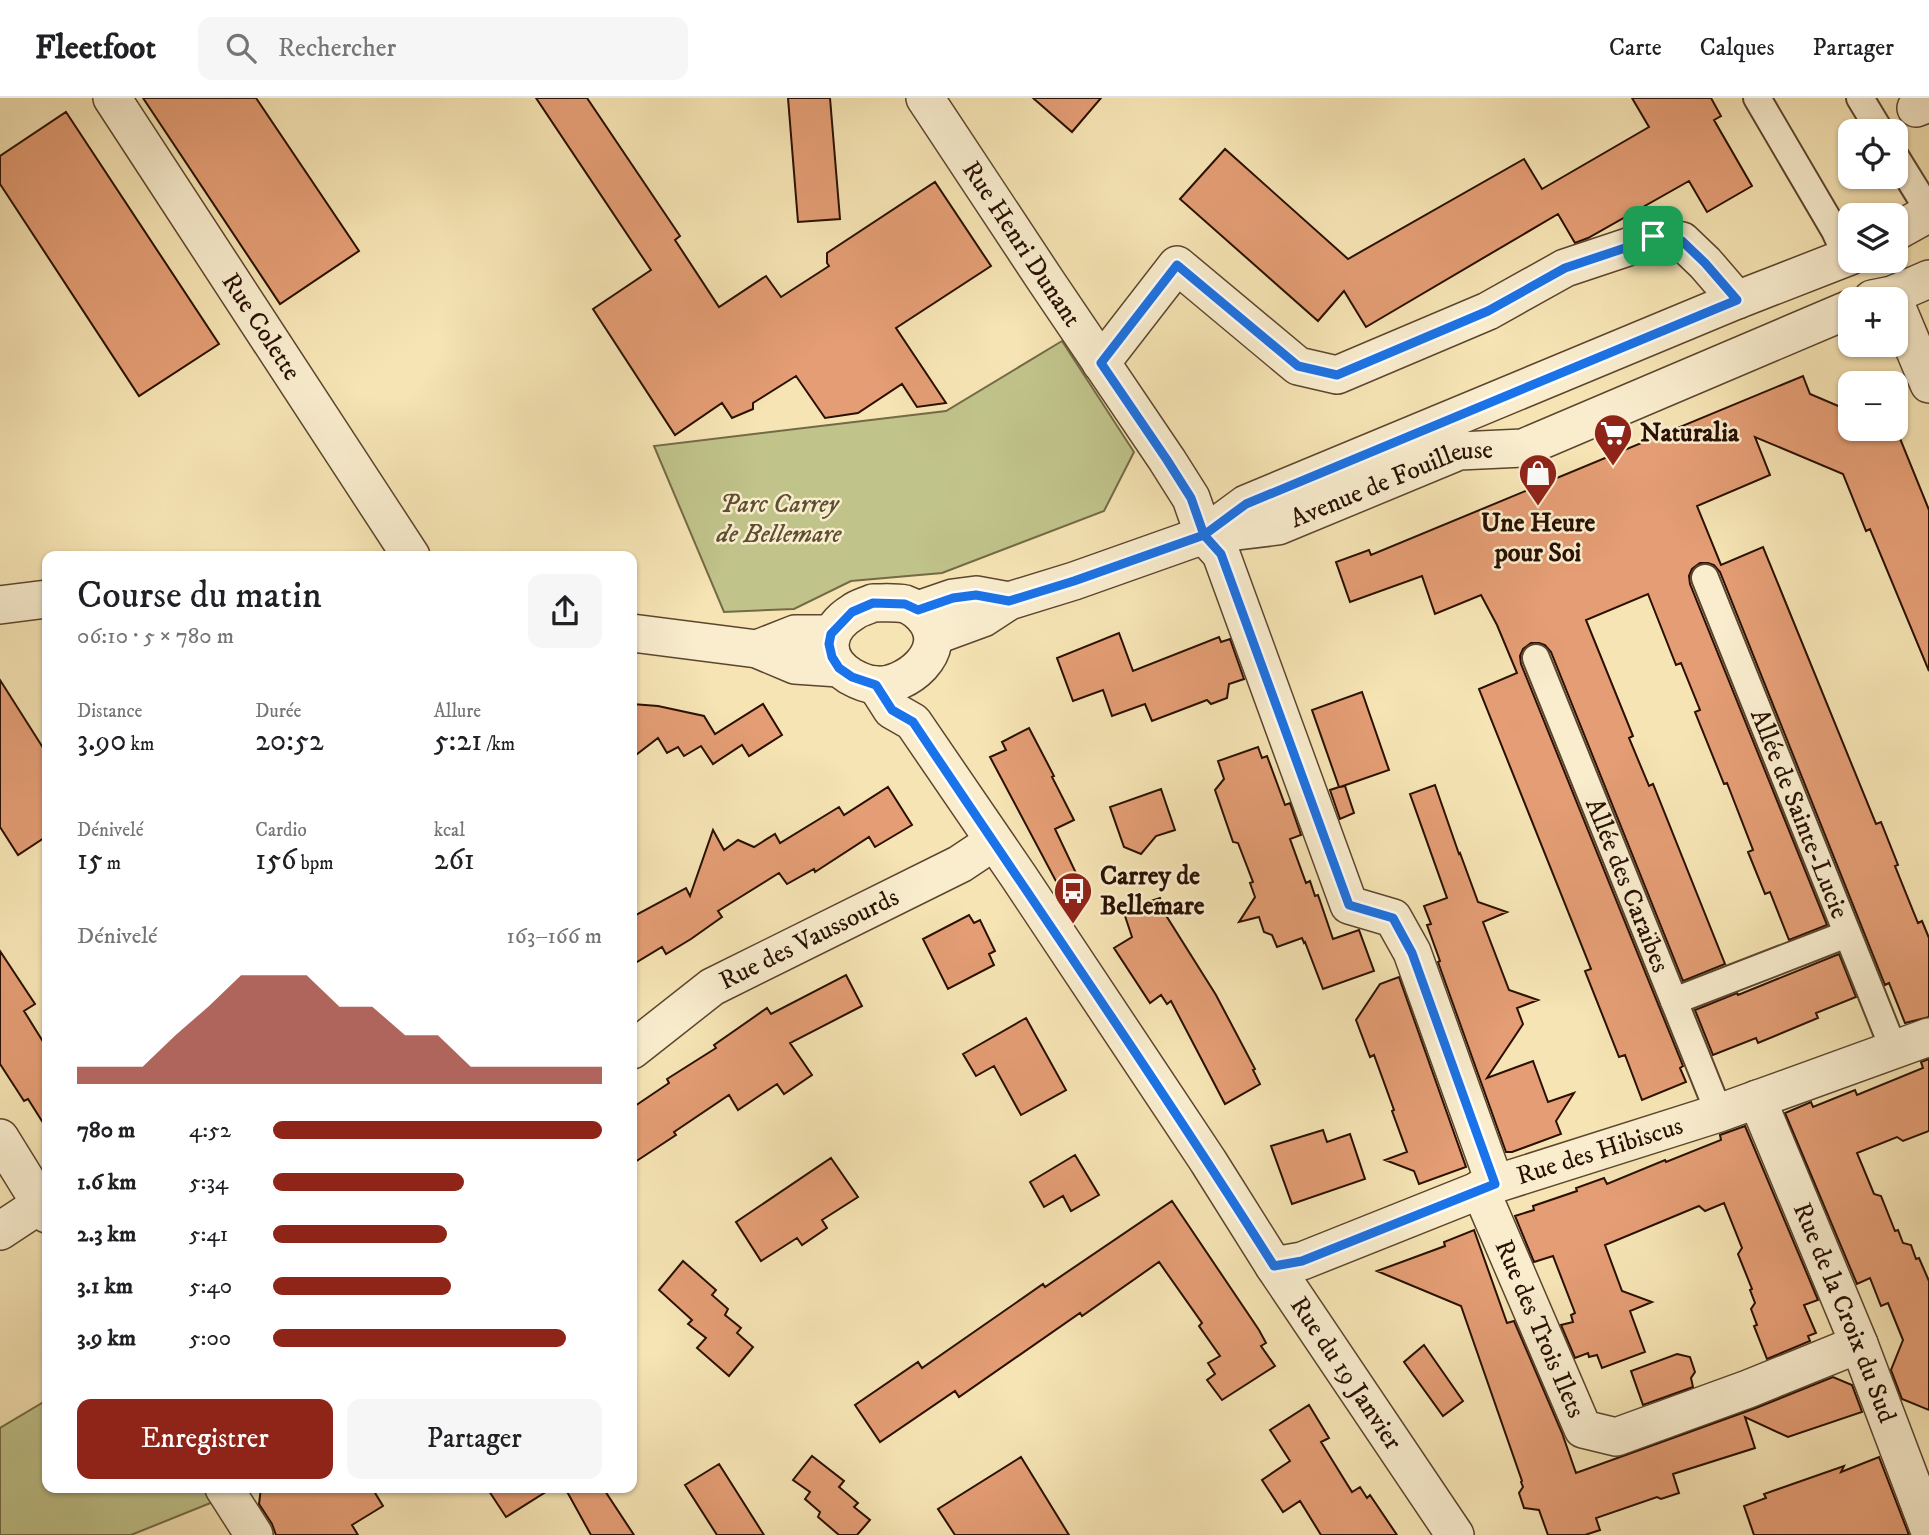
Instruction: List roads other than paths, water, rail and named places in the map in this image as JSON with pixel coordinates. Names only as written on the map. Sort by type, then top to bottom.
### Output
[{"type":"street","name":"Rue Colette","points":[[112,98],[408,551]]},
{"type":"street","name":"Rue Henri Dunant","points":[[925,98],[1167,460],[1191,498],[1204,535],[1221,554],[1349,905],[1393,918],[1412,953],[1488,1186]]},
{"type":"street","points":[[1757,98],[1838,237]]},
{"type":"street","points":[[1860,98],[1873,119]]},
{"type":"street","points":[[1908,177],[1929,212],[1908,224]]},
{"type":"street","points":[[1101,363],[1177,265],[1298,366],[1337,375],[1488,311],[1565,268],[1653,236],[1682,241],[1737,300]]},
{"type":"street","name":"Avenue de Fouilleuse","points":[[1204,535],[1246,504],[1737,300],[1838,261]]},
{"type":"street","points":[[1908,289],[1929,279]]},
{"type":"street","name":"Avenue de Fouilleuse","points":[[926,623],[953,598],[976,595],[1009,601],[1099,573],[1204,535],[1278,526],[1459,452],[1523,448],[1838,314]]},
{"type":"street","points":[[1908,340],[1929,384]]},
{"type":"street","name":"Allée de Sainte-Lucie","points":[[1705,578],[1894,1050]]},
{"type":"street","points":[[0,605],[42,600]]},
{"type":"street","points":[[637,635],[757,649],[795,666],[835,651],[852,612],[873,603],[905,604],[926,623],[930,654],[922,666],[891,681],[852,677],[835,651]]},
{"type":"street","name":"Allée des Caraïbes","points":[[1536,658],[1719,1113]]},
{"type":"street","name":"Rue du 19 Janvier","points":[[891,681],[892,710],[913,722],[1455,1535]]},
{"type":"street","name":"Rue des Vaussourds","points":[[637,1046],[712,987],[960,864],[993,842]]},
{"type":"street","points":[[1674,1001],[1847,934]]},
{"type":"street","name":"Rue des Hibiscus","points":[[1274,1266],[1302,1261],[1488,1186],[1719,1113],[1929,1037]]},
{"type":"street","name":"Rue de la Croix du Sud","points":[[1757,1099],[1859,1344],[1929,1530]]},
{"type":"street","points":[[0,1138],[42,1206]]},
{"type":"street","name":"Rue des Trois Ilets","points":[[1488,1186],[1583,1429],[1616,1437],[1748,1389],[1859,1344]]},
{"type":"street","points":[[0,1231],[42,1210]]},
{"type":"street","points":[[228,1493],[254,1535]]},
{"type":"place","name":"Naturalia","points":[[1613,467]]},
{"type":"place","name":"Une Heure pour Soi","points":[[1538,507]]},
{"type":"place","name":"Carrey de Bellemare","points":[[1073,925]]},
{"type":"park label","name":"Parc Carrey de Bellemare","points":[[779,519]]}]
